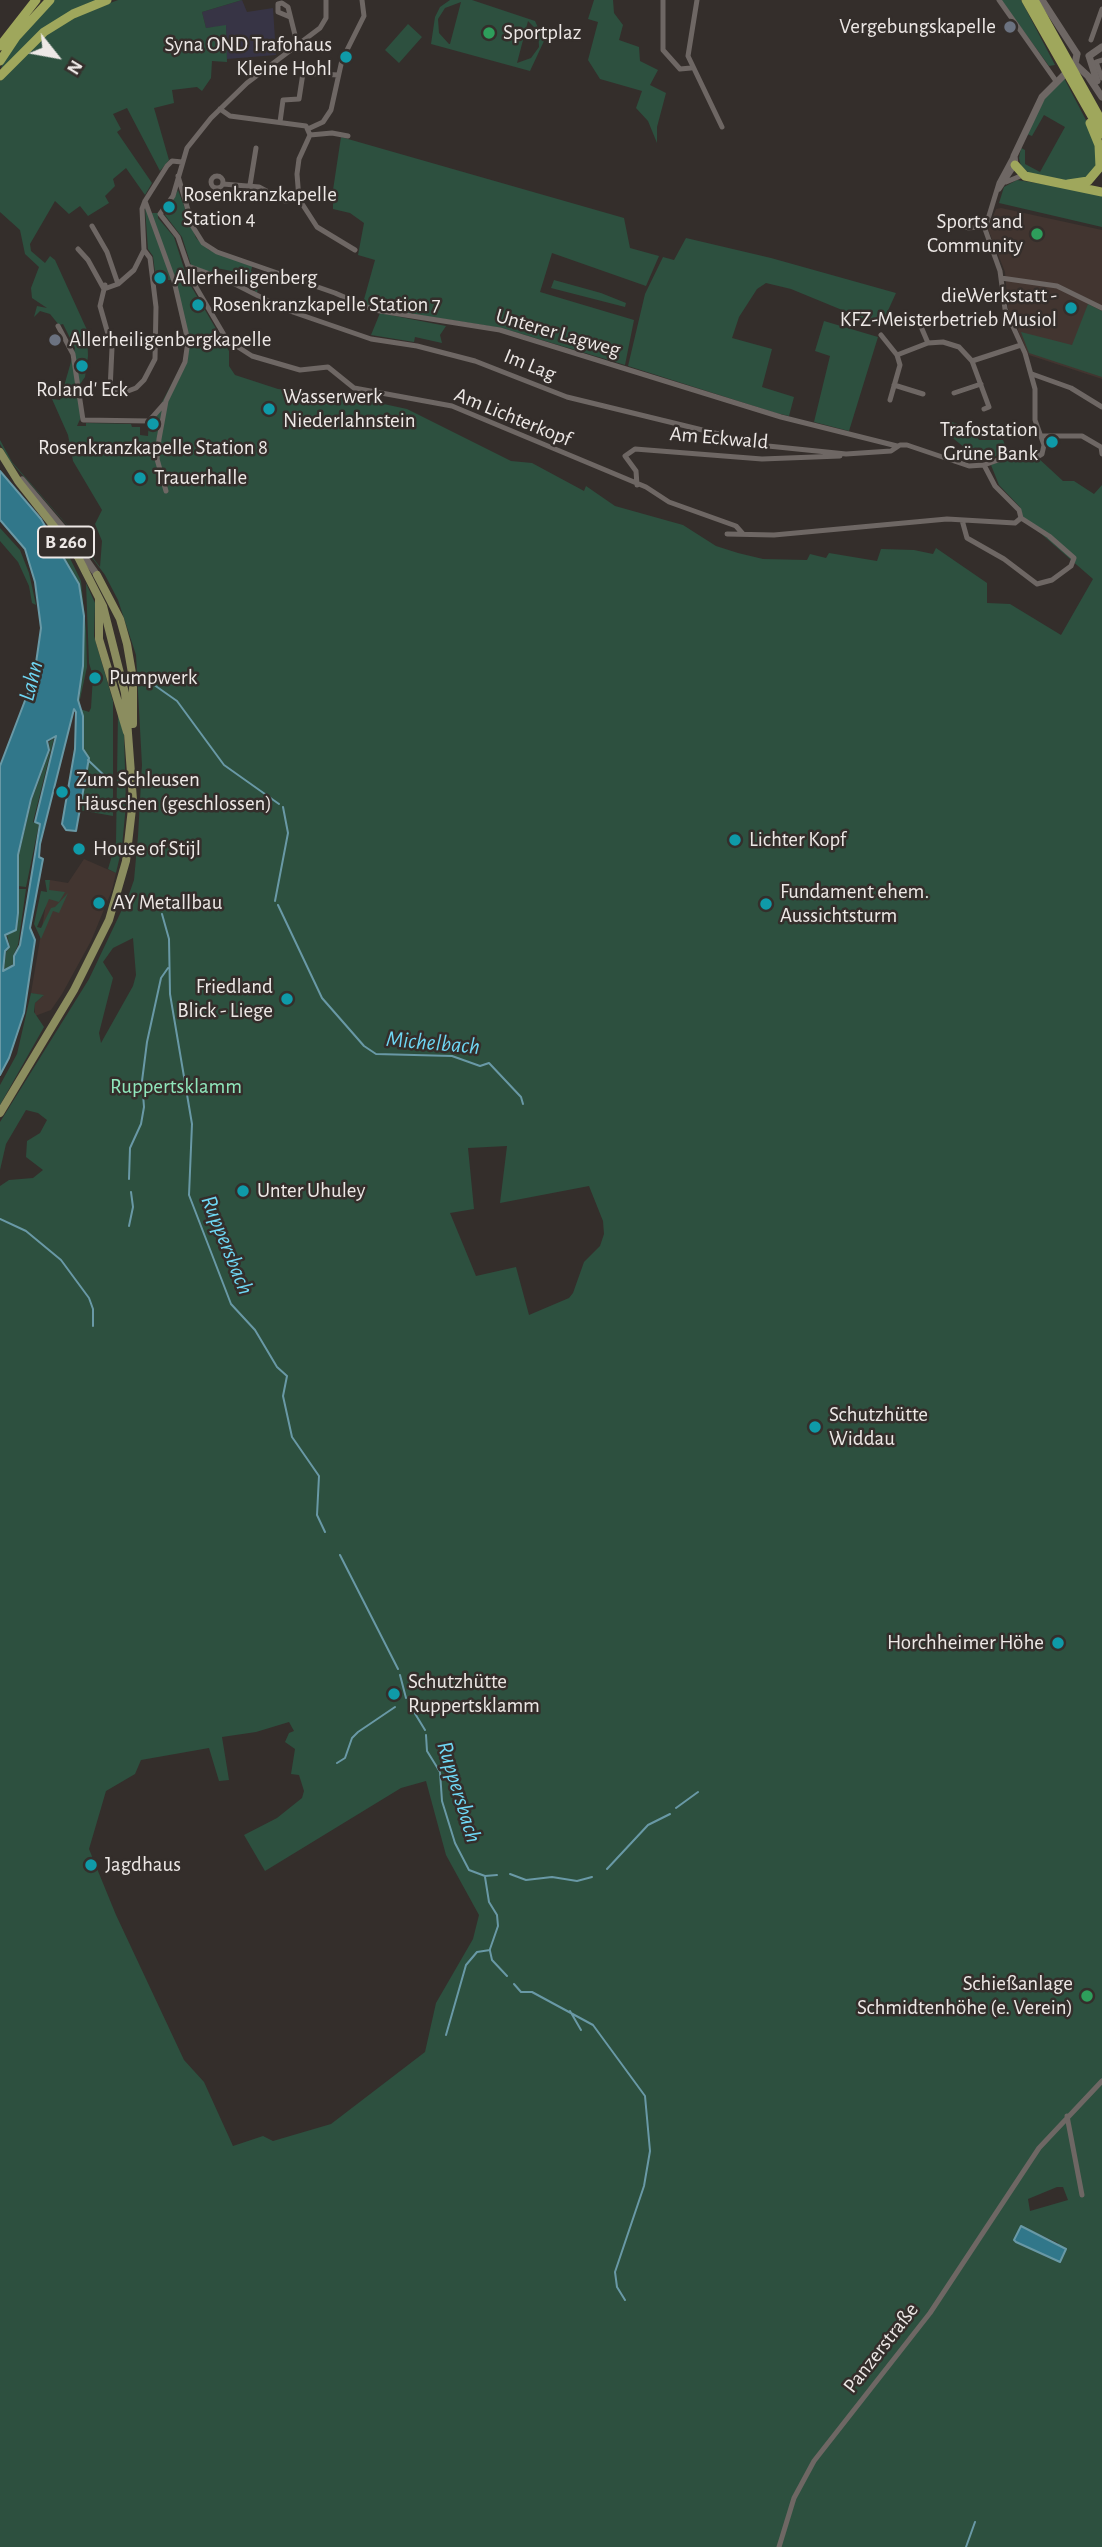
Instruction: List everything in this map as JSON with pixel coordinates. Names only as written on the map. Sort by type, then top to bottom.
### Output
[{"type":"highway","points":[[0,46],[36,0]]},
{"type":"highway","points":[[0,61],[16,37],[50,0]]},
{"type":"highway","points":[[0,76],[44,32],[73,14],[107,0]]},
{"type":"highway","points":[[1026,0],[1056,46]]},
{"type":"highway","points":[[1034,0],[1079,88],[1102,122]]},
{"type":"highway","points":[[1068,184],[1088,181],[1100,167],[1099,145],[1079,88]]},
{"type":"highway","points":[[1083,102],[1102,134]]},
{"type":"highway","points":[[1014,161],[1023,175],[1102,192]]},
{"type":"main road","name":"B 260","points":[[0,453],[85,569],[103,606],[114,642],[131,741]]},
{"type":"main road","name":"B 260","points":[[97,575],[99,639],[108,677],[131,741]]},
{"type":"main road","name":"B 260","points":[[0,1113],[89,962],[118,893],[131,830],[131,741],[135,710],[129,652],[120,619],[97,575]]},
{"type":"street","points":[[190,268],[178,237],[160,214],[173,196],[183,162],[195,137],[219,109],[247,83],[298,47],[323,24],[326,0]]},
{"type":"street","points":[[355,250],[317,228],[299,199],[297,173],[310,131],[327,117],[334,100],[344,55],[363,21],[362,0]]},
{"type":"street","points":[[663,0],[662,46],[673,60],[690,66]]},
{"type":"street","points":[[696,0],[688,56],[690,66],[722,127]]},
{"type":"street","points":[[999,0],[1056,80]]},
{"type":"street","points":[[1042,0],[1077,54],[1078,67],[1102,97]]},
{"type":"street","points":[[1091,40],[1102,9]]},
{"type":"street","points":[[290,17],[298,47]]},
{"type":"street","points":[[962,520],[967,538],[1004,559],[1037,584],[1046,583],[1071,566],[1074,558],[1049,536],[1021,519],[1017,507],[995,486],[984,465],[1018,453],[1040,456],[1044,449],[1035,421],[1035,388],[1032,374],[1005,309],[1001,278],[985,226],[1038,105],[1056,80],[1089,60],[1102,47]]},
{"type":"street","points":[[1077,54],[1089,60],[1102,90]]},
{"type":"street","points":[[673,60],[688,56]]},
{"type":"street","points":[[1102,60],[1096,62],[1102,78]]},
{"type":"street","points":[[283,100],[299,99],[303,73],[338,75]]},
{"type":"street","points":[[277,93],[283,100],[280,122]]},
{"type":"street","points":[[219,109],[230,116],[280,122],[310,131],[348,136]]},
{"type":"street","points":[[250,185],[256,148]]},
{"type":"street","points":[[105,287],[118,284],[134,270],[144,250],[142,208],[145,201],[167,166],[172,161],[183,162]]},
{"type":"street","points":[[1004,179],[1023,175]]},
{"type":"street","name":"Unterer Lagweg","points":[[178,176],[193,227],[204,244],[217,252],[250,261],[374,310],[500,330],[781,417],[897,446]]},
{"type":"street","points":[[223,184],[250,185],[285,201],[299,199]]},
{"type":"street","points":[[58,326],[73,355],[83,420],[149,421],[166,401],[185,362],[187,332],[160,238],[145,201]]},
{"type":"street","points":[[947,222],[969,228],[985,226]]},
{"type":"street","points":[[92,226],[107,252],[118,284]]},
{"type":"street","points":[[78,249],[105,287],[100,306],[112,348],[107,390],[128,391],[140,385],[156,355],[156,307],[150,258],[144,250]]},
{"type":"street","name":"Im Lag","points":[[190,268],[228,281],[298,314],[371,339],[417,346],[485,364],[567,397],[768,446],[846,454],[891,451],[897,446],[923,449],[969,466],[984,465]]},
{"type":"street","name":"Am Lichterkopf","points":[[190,268],[192,282],[227,341],[252,356],[300,370],[328,367],[354,388],[452,406],[516,430],[669,502],[736,526],[743,534]]},
{"type":"street","points":[[1001,278],[1057,286],[1102,308]]},
{"type":"street","points":[[919,322],[928,343]]},
{"type":"street","points":[[881,335],[897,355],[900,365],[890,400]]},
{"type":"street","points":[[897,355],[928,343],[950,344],[965,352],[972,361],[989,407],[984,409]]},
{"type":"street","points":[[972,361],[1021,345]]},
{"type":"street","points":[[1032,374],[1071,388],[1102,407]]},
{"type":"street","points":[[954,393],[981,384]]},
{"type":"street","points":[[894,386],[923,394]]},
{"type":"street","points":[[166,401],[157,459],[166,491]]},
{"type":"street","points":[[1041,436],[1082,436],[1101,447],[1102,454]]},
{"type":"street","name":"Am Eckwald","points":[[637,485],[636,471],[625,456],[635,449],[762,459],[834,458],[846,454]]},
{"type":"street","points":[[0,453],[68,534],[97,575]]},
{"type":"street","name":"Am Lichterkopf","points":[[727,534],[774,535],[853,526],[962,520],[1010,524],[1021,519]]},
{"type":"street","name":"Panzerstraße","points":[[779,2547],[791,2507],[814,2461],[943,2295],[1021,2174],[1067,2116],[1102,2081]]},
{"type":"street","points":[[1067,2116],[1082,2195]]},
{"type":"shaded area","points":[[242,0],[247,12],[273,8],[276,55],[227,59],[226,26],[206,28],[202,12]]},
{"type":"shaded area","points":[[996,209],[1102,230],[1102,379],[1029,355],[1008,308],[1005,272],[988,229]]},
{"type":"shaded area","points":[[84,859],[116,873],[112,890],[91,941],[62,994],[51,1010],[35,1016],[35,1003],[43,996],[31,993],[50,880],[68,883]]},
{"type":"green space","points":[[54,0],[102,0],[74,12],[0,72],[3,62],[18,39]]},
{"type":"green space","name":"Ruppertsklamm","points":[[118,0],[242,0],[202,12],[206,28],[226,25],[227,62],[212,61],[211,78],[202,91],[197,87],[172,90],[174,103],[154,108],[169,160],[160,171],[127,108],[113,114],[121,129],[117,132],[152,183],[145,195],[126,168],[113,179],[115,186],[105,196],[109,203],[88,216],[80,206],[69,214],[55,201],[30,244],[31,251],[45,263],[50,256],[55,260],[87,330],[88,356],[85,377],[78,387],[81,417],[77,426],[86,426],[86,423],[131,424],[132,427],[140,427],[140,435],[148,436],[149,420],[160,406],[183,362],[186,343],[172,280],[156,280],[153,256],[148,249],[145,208],[149,213],[158,213],[158,218],[174,237],[188,281],[229,351],[229,366],[235,375],[278,389],[351,397],[407,409],[511,461],[532,463],[584,491],[586,486],[615,506],[683,525],[716,546],[738,553],[763,559],[807,560],[810,554],[826,558],[829,553],[877,561],[881,549],[914,550],[933,554],[936,548],[987,583],[987,603],[1010,604],[1061,635],[1093,579],[1023,518],[1020,507],[999,485],[991,465],[1009,457],[1037,457],[1063,481],[1074,481],[1094,494],[1102,485],[1102,2547],[0,2547],[0,1186],[9,1180],[33,1178],[43,1170],[26,1157],[27,1141],[40,1133],[47,1120],[38,1113],[26,1110],[6,1144],[0,1170],[0,1122],[89,979],[128,897],[134,880],[142,765],[136,655],[118,600],[105,575],[73,532],[10,461],[0,444],[0,440],[12,462],[75,534],[100,567],[102,541],[95,524],[102,510],[73,461],[68,435],[52,399],[60,400],[75,348],[63,324],[59,325],[50,314],[40,311],[34,317],[37,306],[47,308],[32,298],[31,288],[39,267],[25,254],[20,230],[0,212],[0,81],[27,51],[79,15]],"holes":[[[133,938],[136,975],[133,986],[101,1043],[99,1033],[113,978],[103,962],[113,948]],[[507,1146],[500,1203],[589,1186],[603,1221],[604,1234],[600,1246],[584,1262],[569,1298],[529,1315],[516,1267],[476,1276],[450,1213],[474,1209],[468,1148]],[[289,1722],[294,1731],[289,1733],[285,1742],[295,1749],[291,1774],[299,1775],[304,1791],[302,1798],[277,1818],[244,1835],[265,1871],[401,1788],[426,1781],[446,1855],[479,1915],[473,1939],[436,2003],[425,2052],[331,2124],[273,2141],[263,2136],[233,2146],[204,2082],[184,2060],[116,1915],[89,1849],[106,1791],[135,1774],[141,1760],[209,1748],[219,1781],[229,1780],[222,1737],[256,1732]],[[1063,2187],[1068,2200],[1030,2211],[1028,2199]],[[1021,2226],[1058,2243],[1060,2262],[1016,2242]]]},
{"type":"green space","name":"Sportplaz","points":[[450,0],[472,0],[535,21],[544,41],[530,71],[431,44],[435,17],[440,7]],"holes":[[[461,2],[450,44],[449,44],[439,33],[438,19],[445,8]],[[528,21],[538,31],[539,47],[531,58],[517,63]]]},
{"type":"green space","points":[[594,0],[613,0],[614,13],[623,25],[619,40],[639,47],[640,61],[658,70],[650,85],[666,93],[657,127],[657,143],[648,121],[636,108],[642,91],[600,79],[588,60],[598,22],[588,19]]},
{"type":"green space","points":[[1001,0],[1021,0],[1055,65],[1049,66]]},
{"type":"green space","points":[[408,24],[422,37],[399,63],[385,50]]},
{"type":"green space","points":[[1064,78],[1087,122],[1099,156],[1092,176],[1074,182],[1029,173],[1021,166],[1019,158],[1021,148],[1025,150],[1025,164],[1040,172],[1065,127],[1044,115],[1032,136],[1027,134],[1046,96]]},
{"type":"green space","points":[[341,137],[624,218],[630,248],[659,256],[646,286],[552,253],[540,292],[634,320],[625,365],[502,328],[374,308],[363,303],[375,260],[358,255],[364,223],[350,213],[333,209]]},
{"type":"green space","points":[[1017,180],[1102,193],[1102,227],[999,203],[1004,187]]},
{"type":"green space","points":[[178,190],[196,238],[209,250],[253,264],[251,271],[260,275],[257,293],[237,272],[216,268],[214,274],[191,265],[182,237],[165,215]]},
{"type":"green space","points":[[686,238],[771,258],[896,293],[881,326],[791,289],[766,283],[757,289],[739,317],[732,338],[772,349],[762,387],[794,397],[789,416],[776,413],[628,366],[645,294],[663,257],[674,260]]},
{"type":"green space","points":[[554,280],[601,293],[626,303],[625,307],[551,288]]},
{"type":"green space","points":[[1088,304],[1102,311],[1102,377],[1029,353],[1021,332],[1072,345]]},
{"type":"green space","points":[[380,313],[446,326],[440,335],[442,343],[415,337],[414,342],[371,335]]},
{"type":"green space","points":[[824,321],[878,337],[849,431],[814,422],[830,356],[815,351]]},
{"type":"green space","points":[[946,420],[972,429],[979,440],[1003,440],[1008,452],[981,461],[954,439],[942,435]]},
{"type":"green space","points":[[41,519],[67,552],[81,581],[86,630],[87,667],[79,704],[84,616],[71,568]]},
{"type":"green space","points":[[0,528],[20,550],[29,573],[36,605],[32,603],[29,586],[18,562],[0,541]]},
{"type":"green space","points":[[86,583],[95,603],[94,636],[113,701],[113,816],[79,810],[89,758],[83,749],[80,709],[89,712],[91,708],[93,676],[89,663]]},
{"type":"green space","points":[[118,713],[124,735],[126,804],[122,847],[116,873],[108,869],[116,842]]},
{"type":"green space","points":[[54,738],[33,822],[39,824],[26,887],[18,886],[19,854],[32,799],[50,751],[49,742]]},
{"type":"green space","points":[[45,880],[50,880],[49,890],[65,892],[59,902],[49,899],[37,927],[41,928],[51,908],[55,907],[68,893],[59,913],[53,911],[41,939],[34,924],[41,891],[47,892]]},
{"type":"green space","points":[[18,889],[26,889],[18,945],[13,964],[4,970],[6,952],[10,947],[7,935],[17,930]]},
{"type":"green space","points":[[31,993],[44,995],[35,1003],[34,1012],[44,1027],[0,1105],[0,1085],[17,1054]]},
{"type":"water","points":[[0,471],[41,519],[79,584],[84,616],[83,666],[78,700],[83,716],[83,749],[89,758],[76,831],[66,830],[62,824],[75,749],[74,709],[40,844],[39,857],[43,859],[30,928],[35,940],[24,1013],[9,1058],[0,1075],[0,766],[34,677],[41,628],[35,582],[25,549],[0,520]],"holes":[[[56,736],[35,822],[40,824],[20,945],[14,956],[14,965],[3,971],[5,951],[9,947],[5,935],[16,930],[18,855],[31,799],[49,750],[47,741]]]},
{"type":"water","points":[[1021,2226],[1066,2249],[1060,2262],[1016,2242],[1014,2240]]},
{"type":"waterway","name":"Michelbach","points":[[140,675],[177,701],[224,765],[279,804]]},
{"type":"waterway","name":"Ruppersbach","points":[[88,760],[110,781]]},
{"type":"waterway","name":"Michelbach","points":[[275,901],[288,833],[283,807]]},
{"type":"waterway","name":"Michelbach","points":[[278,905],[322,998],[364,1046],[376,1054],[452,1056],[480,1066],[489,1063],[521,1097],[523,1104]]},
{"type":"waterway","name":"Ruppersbach","points":[[162,914],[169,939],[170,994],[192,1124],[189,1195],[231,1304],[255,1330],[277,1367],[287,1376],[283,1396],[292,1437],[319,1476],[317,1515],[325,1532]]},
{"type":"waterway","points":[[129,1179],[130,1148],[141,1124],[144,1107],[142,1081],[147,1042],[161,978],[168,968]]},
{"type":"waterway","points":[[129,1226],[133,1207],[131,1192]]},
{"type":"waterway","points":[[0,1219],[26,1231],[61,1260],[89,1298],[93,1309],[93,1326]]},
{"type":"waterway","name":"Ruppersbach","points":[[340,1555],[398,1669]]},
{"type":"waterway","name":"Ruppersbach","points":[[400,1675],[406,1698]]},
{"type":"waterway","points":[[337,1763],[345,1758],[352,1738],[358,1732],[395,1707]]},
{"type":"waterway","name":"Ruppersbach","points":[[411,1707],[425,1730]]},
{"type":"waterway","name":"Ruppersbach","points":[[426,1735],[427,1751],[440,1772],[442,1801],[455,1843],[469,1870],[485,1876],[497,1875]]},
{"type":"waterway","points":[[676,1808],[698,1792]]},
{"type":"waterway","points":[[607,1869],[648,1825],[670,1814]]},
{"type":"waterway","points":[[510,1874],[526,1880],[552,1877],[577,1881],[592,1877]]},
{"type":"waterway","name":"Ruppersbach","points":[[485,1877],[489,1902],[497,1915],[498,1926],[490,1949]]},
{"type":"waterway","name":"Ruppersbach","points":[[446,2035],[466,1965],[477,1952],[490,1950]]},
{"type":"waterway","points":[[490,1951],[492,1960],[507,1976]]},
{"type":"waterway","points":[[514,1984],[521,1992],[532,1992],[593,2025],[645,2096],[650,2151],[644,2186],[615,2272],[617,2287],[625,2300]]},
{"type":"waterway","points":[[570,2011],[581,2030]]},
{"type":"waterway","points":[[966,2547],[975,2522]]},
{"type":"place","name":"Vergebungskapelle","points":[[1010,27]]},
{"type":"place","name":"Sportplaz","points":[[489,33]]},
{"type":"place","name":"Syna OND Trafohaus Kleine Hohl","points":[[346,57]]},
{"type":"place","name":"Rosenkranzkapelle Station 4","points":[[169,207]]},
{"type":"place","name":"Sports and Community","points":[[1037,234]]},
{"type":"place","name":"Allerheiligenberg","points":[[160,278]]},
{"type":"place","name":"Rosenkranzkapelle Station 7","points":[[198,305]]},
{"type":"place","name":"dieWerkstatt - KFZ-Meisterbetrieb Musiol","points":[[1071,308]]},
{"type":"place","name":"Allerheiligenbergkapelle","points":[[55,340]]},
{"type":"place","name":"Roland' Eck","points":[[82,366]]},
{"type":"place","name":"Wasserwerk Niederlahnstein","points":[[269,409]]},
{"type":"place","name":"Rosenkranzkapelle Station 8","points":[[153,424]]},
{"type":"place","name":"Trafostation Grüne Bank","points":[[1052,442]]},
{"type":"place","name":"Trauerhalle","points":[[140,478]]},
{"type":"place","name":"Pumpwerk","points":[[95,678]]},
{"type":"place","name":"Zum Schleusen Häuschen (geschlossen)","points":[[62,792]]},
{"type":"place","name":"Lichter Kopf","points":[[735,840]]},
{"type":"place","name":"House of Stijl","points":[[79,849]]},
{"type":"place","name":"AY Metallbau","points":[[99,903]]},
{"type":"place","name":"Fundament ehem. Aussichtsturm","points":[[766,904]]},
{"type":"place","name":"Friedland Blick - Liege","points":[[287,999]]},
{"type":"place","name":"Unter Uhuley","points":[[243,1191]]},
{"type":"place","name":"Schutzhütte Widdau","points":[[815,1427]]},
{"type":"place","name":"Horchheimer Höhe","points":[[1058,1643]]},
{"type":"place","name":"Schutzhütte Ruppertsklamm","points":[[394,1694]]},
{"type":"place","name":"Jagdhaus","points":[[91,1865]]},
{"type":"place","name":"Schießanlage Schmidtenhöhe (e. Verein)","points":[[1087,1996]]},
{"type":"water label","name":"Lahn","points":[[31,681]]}]
